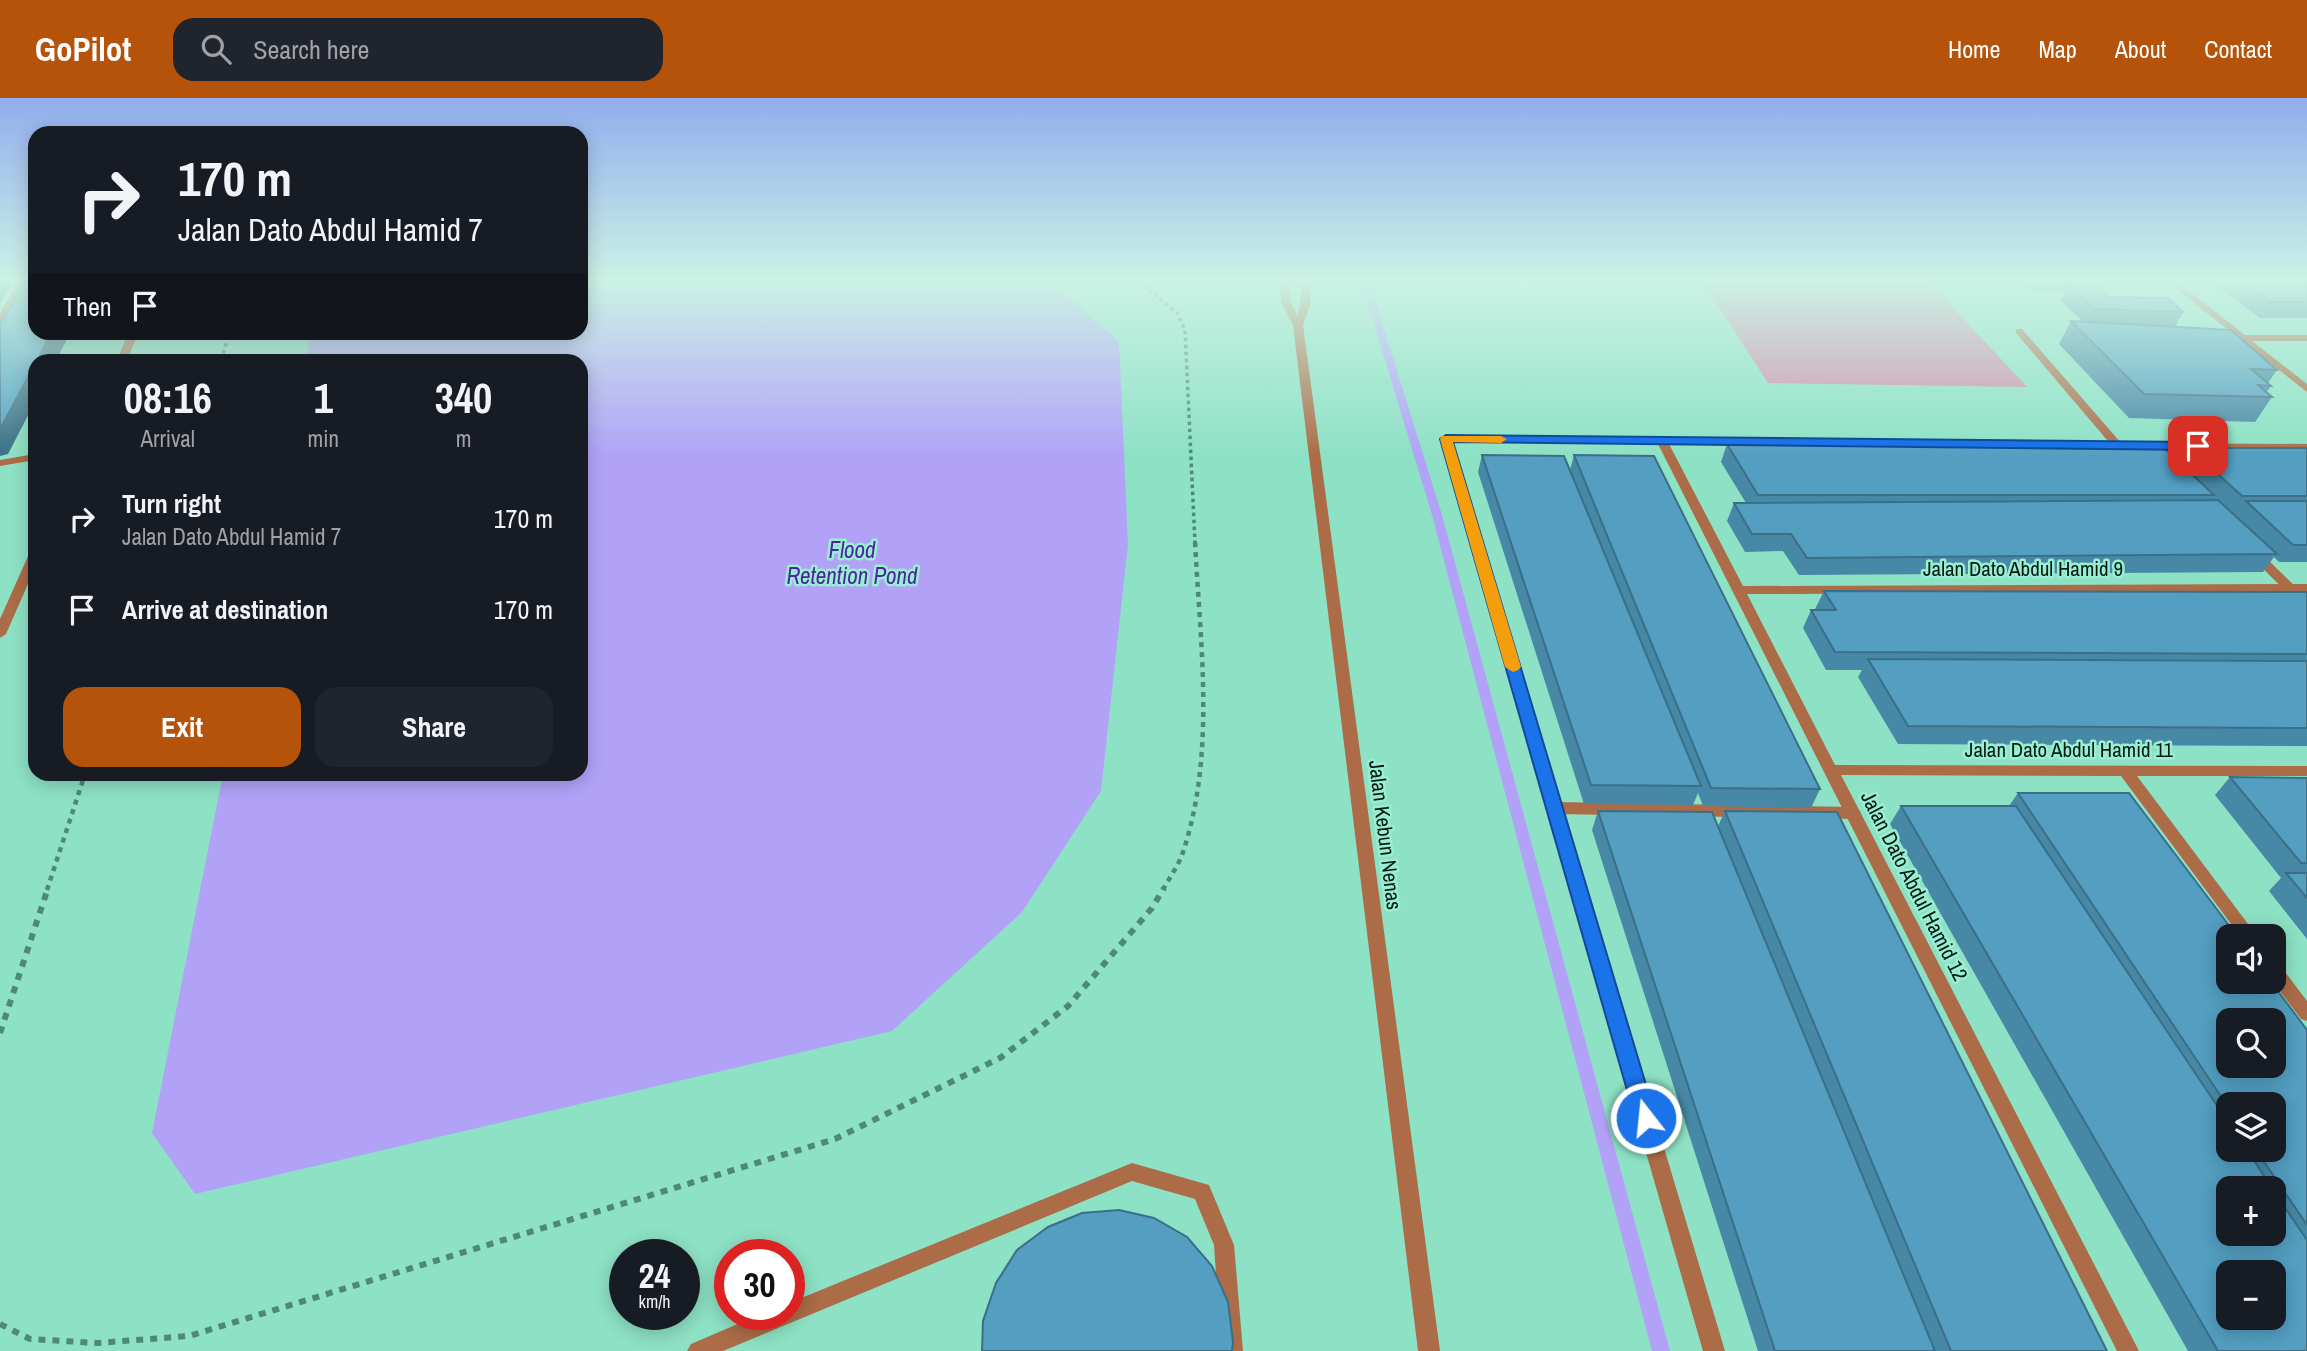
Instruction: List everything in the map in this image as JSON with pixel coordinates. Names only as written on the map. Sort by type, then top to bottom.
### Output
[{"type":"street","name":"Jalan Kebun Nenas","points":[[1300,339],[1429,1351]]},
{"type":"street","points":[[2025,339],[2118,445]]},
{"type":"street","points":[[2245,339],[2307,389]]},
{"type":"street","points":[[1714,1351],[1446,439],[2049,444]]},
{"type":"street","name":"Jalan Dato Abdul Hamid 12","points":[[1662,441],[2128,1351]]},
{"type":"street","points":[[2104,445],[2307,447]]},
{"type":"street","points":[[2143,446],[2153,455]]},
{"type":"street","points":[[0,463],[28,458]]},
{"type":"street","points":[[2241,540],[2307,605]]},
{"type":"street","points":[[0,634],[28,570]]},
{"type":"street","name":"Jalan Dato Abdul Hamid 9","points":[[1739,590],[2307,588]]},
{"type":"street","name":"Jalan Dato Abdul Hamid 11","points":[[1831,770],[2307,771]]},
{"type":"street","points":[[2125,771],[2240,924]]},
{"type":"street","points":[[1554,808],[1853,813]]},
{"type":"street","points":[[2286,986],[2307,1014]]},
{"type":"street","points":[[805,1307],[1132,1172],[1202,1192],[1224,1245],[1232,1351]]},
{"type":"street","points":[[698,1351],[749,1330]]},
{"type":"path","points":[[0,1324],[30,1339],[70,1342],[97,1343],[189,1336],[835,1139],[1000,1058],[1068,1006],[1152,908],[1183,854],[1198,788],[1203,705],[1185,339]]},
{"type":"path","points":[[0,1033],[83,781]]},
{"type":"shaded area","points":[[1740,339],[1983,339],[2027,387],[1768,383]]},
{"type":"water","name":"Flood Retention Pond","points":[[1117,339],[1128,544],[1101,791],[1022,912],[892,1031],[195,1194],[152,1133],[222,781],[588,781],[588,354],[306,354],[309,340]]},
{"type":"building","points":[[0,339],[48,340],[40,354],[28,354],[28,377],[0,429]]},
{"type":"building","points":[[2089,339],[2242,339],[2277,370],[2251,369],[2271,386],[2258,385],[2272,397],[2144,394]]},
{"type":"building","points":[[1727,444],[2160,444],[2214,495],[1758,495]]},
{"type":"building","points":[[2189,448],[2307,448],[2307,496],[2242,496]]},
{"type":"building","points":[[1482,455],[1564,456],[1701,786],[1591,785]]},
{"type":"building","points":[[1574,455],[1654,456],[1820,789],[1711,788]]},
{"type":"building","points":[[2218,500],[2277,554],[1807,558],[1791,534],[1752,534],[1734,503]]},
{"type":"building","points":[[2246,501],[2307,501],[2307,545],[2293,545]]},
{"type":"building","points":[[1824,591],[2307,592],[2307,654],[1835,652],[1811,610],[1836,610]]},
{"type":"building","points":[[1868,659],[2307,661],[2307,728],[1908,726]]},
{"type":"building","points":[[2230,777],[2307,778],[2307,863],[2301,863]]},
{"type":"building","points":[[2018,793],[2129,793],[2228,924],[2216,924],[2216,994],[2280,994],[2307,1030],[2307,1225],[2286,1194],[2286,1176],[2274,1176],[2264,1162],[2286,1162],[2286,1092],[2218,1092]]},
{"type":"building","points":[[1901,806],[2016,806],[2216,1104],[2216,1162],[2255,1162],[2264,1176],[2216,1176],[2216,1246],[2286,1246],[2286,1209],[2307,1240],[2307,1351],[2218,1351]]},
{"type":"building","points":[[1598,811],[1712,812],[1935,1351],[1775,1351]]},
{"type":"building","points":[[1725,811],[1837,812],[2107,1351],[1951,1351]]},
{"type":"building","points":[[2286,873],[2307,873],[2307,898]]},
{"type":"building","points":[[1119,1210],[1154,1218],[1187,1237],[1212,1266],[1228,1302],[1232,1351],[982,1351],[983,1321],[996,1283],[1017,1250],[1048,1227],[1082,1213]]},
{"type":"waterway","points":[[1383,339],[1437,515],[1661,1351]]},
{"type":"slow traffic","points":[[1501,439],[1446,439],[1513,667]]},
{"type":"route","points":[[1646,1118],[1446,439],[2198,446]]}]
